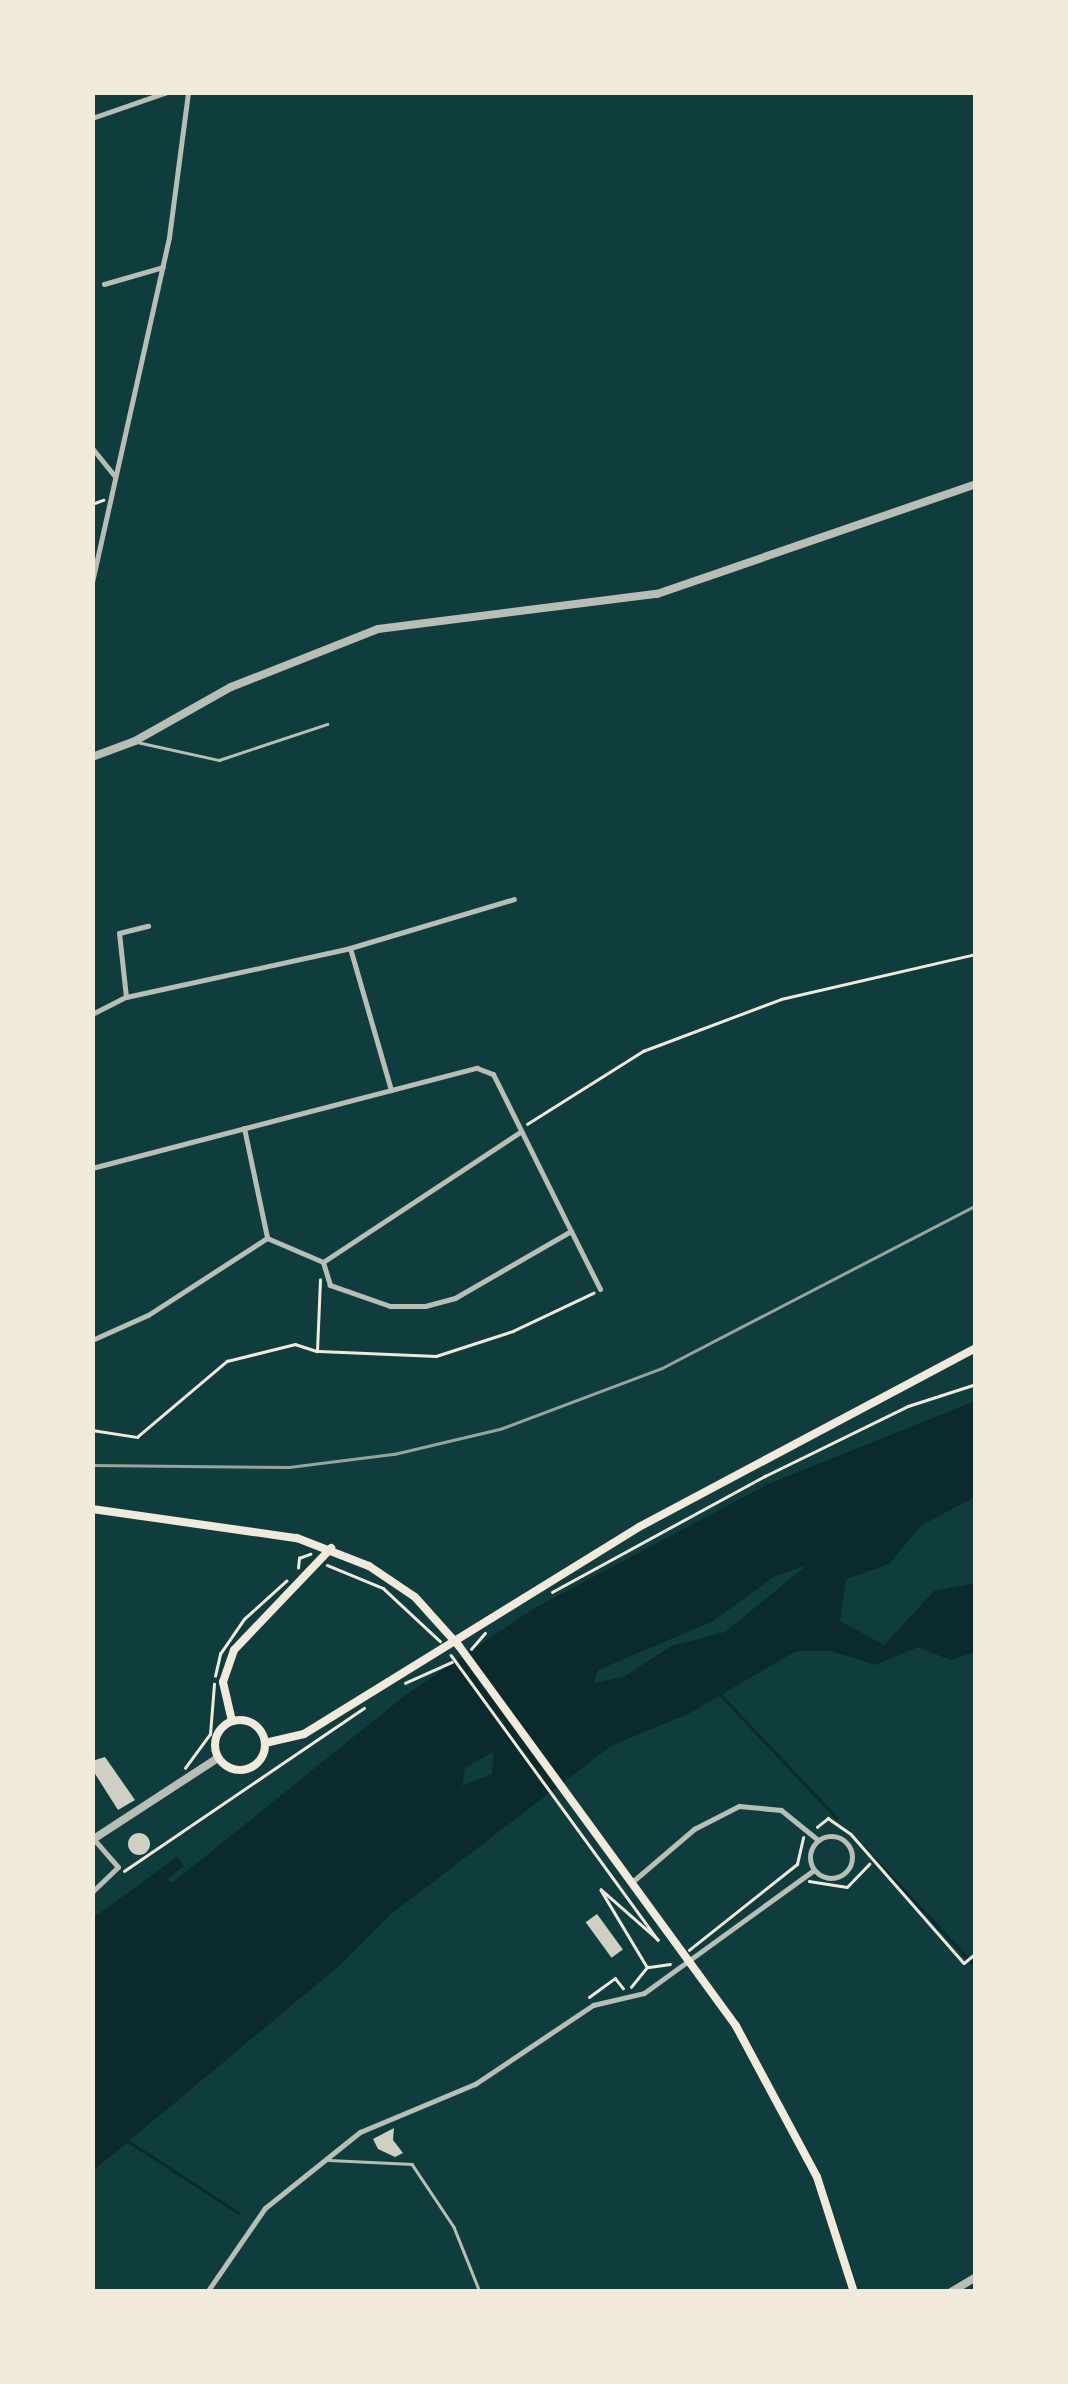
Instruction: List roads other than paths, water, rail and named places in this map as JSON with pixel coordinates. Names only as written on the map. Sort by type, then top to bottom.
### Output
[{"type":"main road","points":[[265,1743],[304,1734],[460,1632],[640,1527],[976,1348]]},
{"type":"main road","points":[[92,1509],[278,1533],[332,1548],[391,1579],[436,1618],[698,1972],[798,2136],[854,2292]]},
{"type":"main road","points":[[232,1721],[223,1682],[234,1650],[324,1562],[332,1548]]},
{"type":"main road","points":[[232,1721],[253,1724],[265,1743],[260,1760],[246,1769],[218,1758],[216,1736],[232,1721]]},
{"type":"street","points":[[92,105],[94,117],[167,92]]},
{"type":"street","points":[[92,582],[163,267],[188,92]]},
{"type":"street","points":[[104,284],[163,267]]},
{"type":"street","points":[[92,448],[115,476]]},
{"type":"street","points":[[92,757],[136,741],[231,687],[378,630],[657,594],[976,484]]},
{"type":"street","points":[[92,1014],[126,997],[350,948],[514,899]]},
{"type":"street","points":[[126,997],[119,933],[148,926]]},
{"type":"street","points":[[350,948],[392,1091]]},
{"type":"street","points":[[92,1168],[486,1070],[600,1289]]},
{"type":"street","points":[[244,1128],[267,1238]]},
{"type":"street","points":[[323,1262],[518,1132]]},
{"type":"street","points":[[267,1238],[323,1262],[330,1285],[390,1306],[425,1306],[455,1298],[571,1231]]},
{"type":"street","points":[[92,1340],[148,1315],[267,1238]]},
{"type":"street","points":[[92,1892],[118,1869],[93,1838],[218,1758]]},
{"type":"street","points":[[632,1882],[694,1829],[738,1806],[781,1810],[818,1840]]},
{"type":"street","points":[[207,2292],[265,2208],[375,2123],[475,2084],[586,2009],[644,1994],[814,1870],[838,1877],[852,1856],[838,1836],[818,1840],[810,1852],[814,1870]]},
{"type":"street","points":[[951,2292],[976,2277]]},
{"type":"lane","points":[[136,741],[219,760],[327,724]]},
{"type":"lane","points":[[326,2158],[412,2164],[454,2227],[480,2292]]},
{"type":"water","points":[[975,1401],[975,1497],[922,1525],[889,1564],[846,1579],[840,1621],[884,1645],[934,1591],[975,1583],[975,1652],[950,1660],[918,1647],[875,1665],[831,1651],[796,1651],[690,1713],[611,1746],[391,1914],[340,1965],[93,2171],[93,1918],[177,1857],[184,1866],[167,1879],[172,1883],[407,1694],[533,1609],[768,1484]],"holes":[[[807,1565],[725,1632],[671,1646],[624,1677],[594,1683],[598,1670],[713,1621],[775,1576]],[[494,1751],[492,1774],[462,1786],[465,1768]]]},
{"type":"waterway","points":[[721,1695],[837,1818]]},
{"type":"waterway","points":[[863,1846],[966,1956]]},
{"type":"waterway","points":[[971,1961],[976,1967]]},
{"type":"waterway","points":[[128,2141],[239,2213]]},
{"type":"railway","points":[[92,1465],[289,1467],[394,1454],[500,1429],[662,1368],[976,1205]]}]
